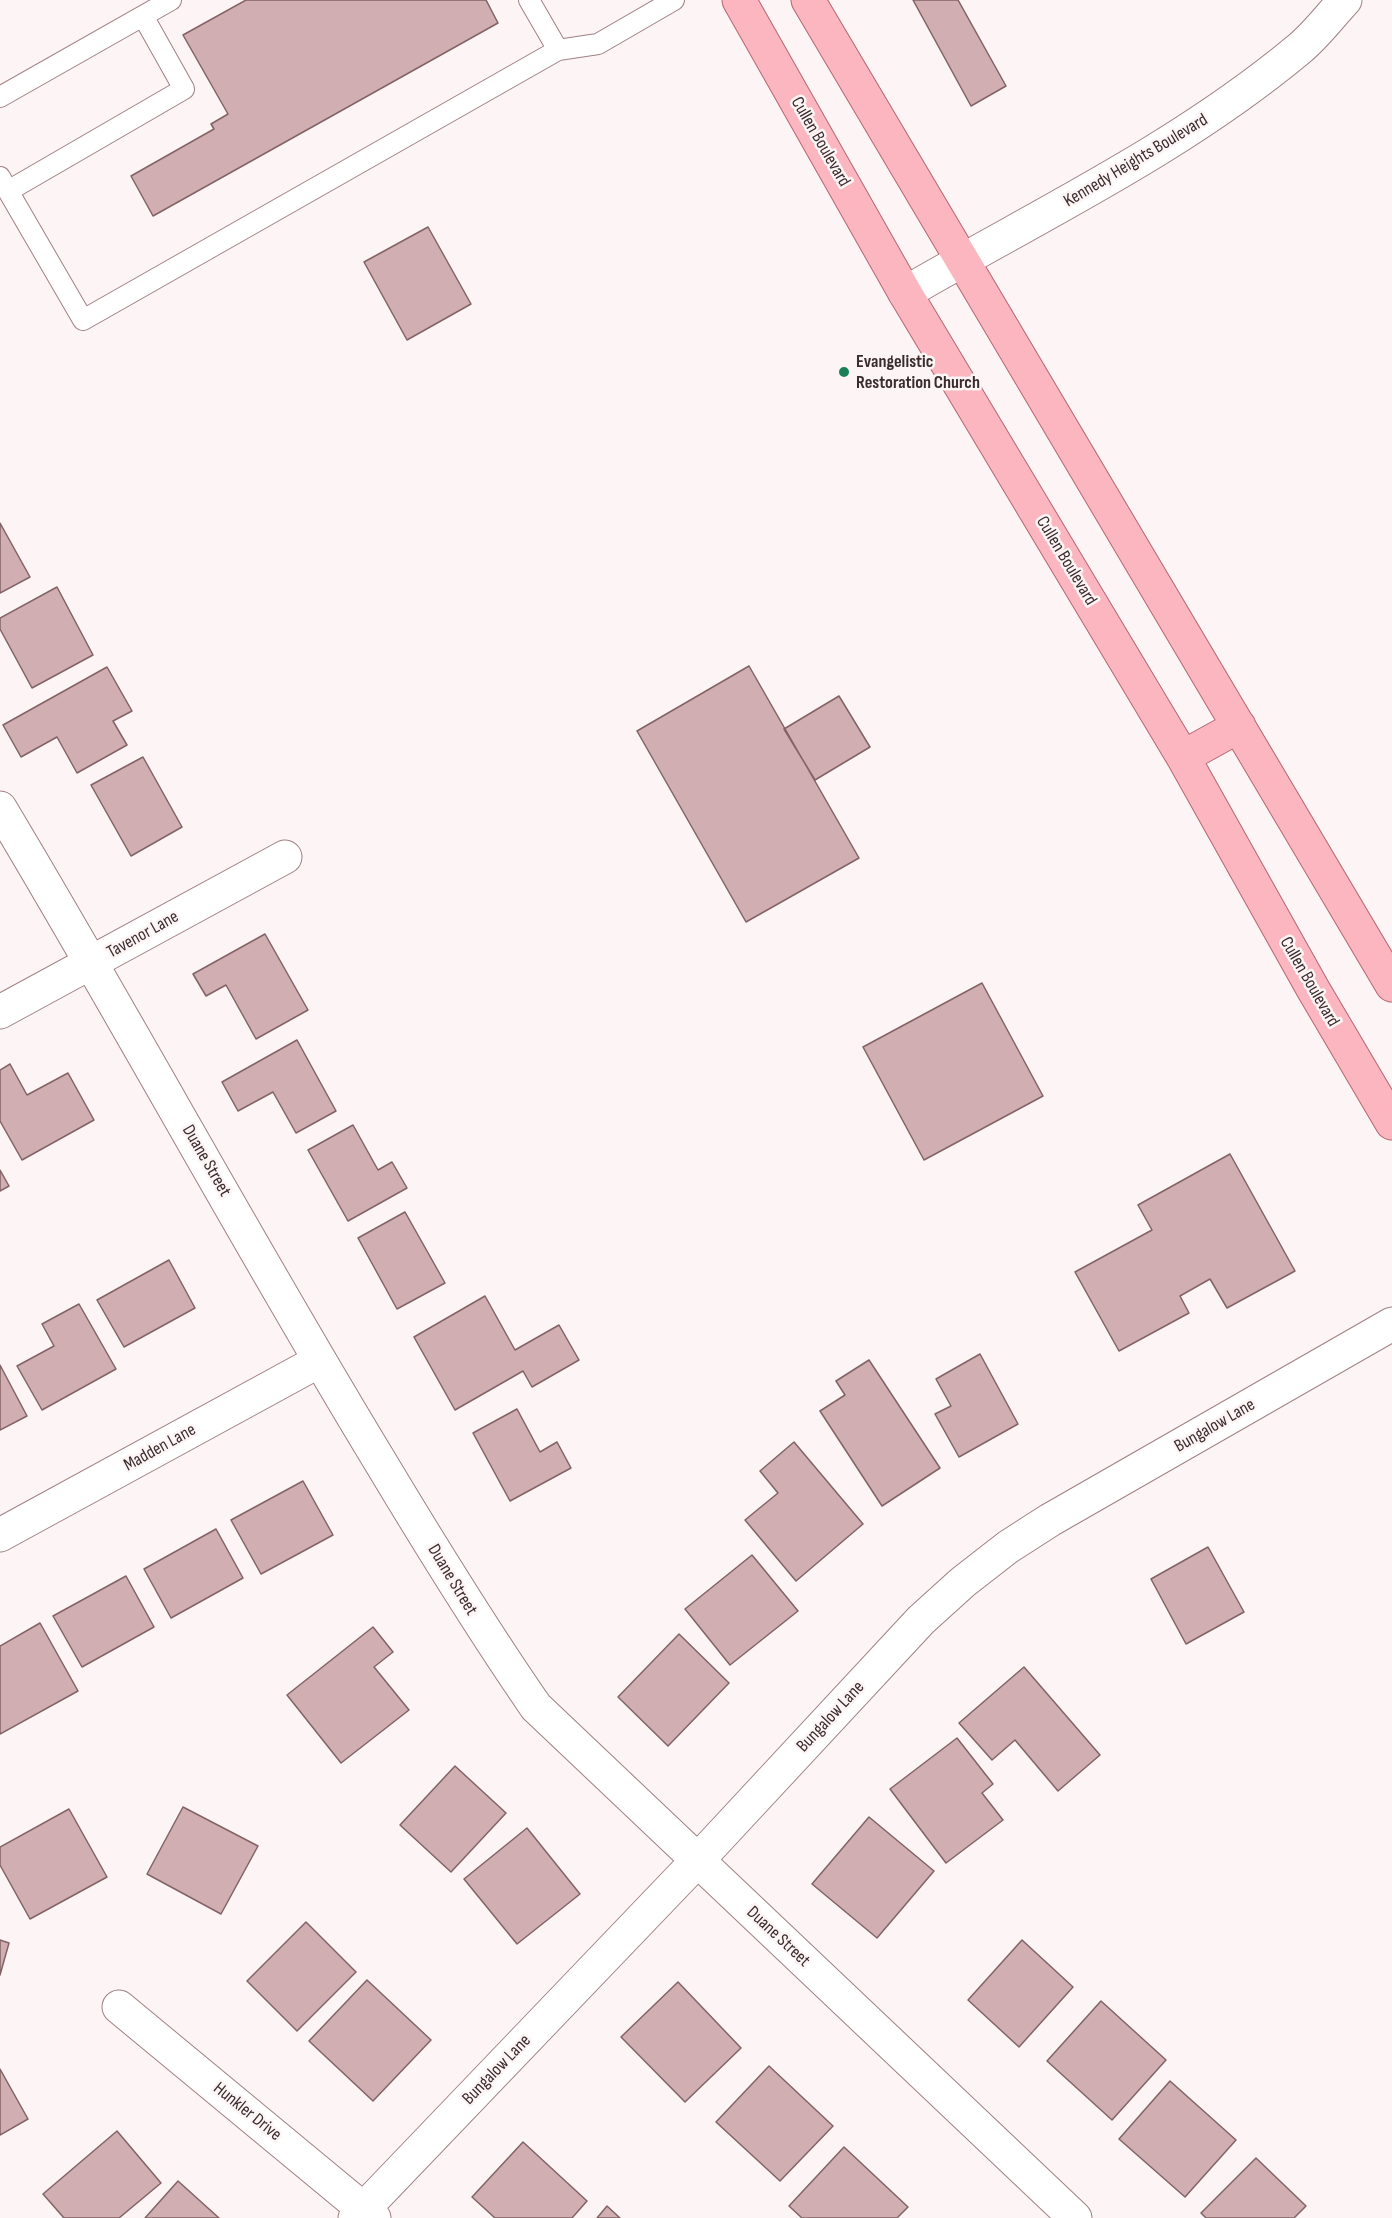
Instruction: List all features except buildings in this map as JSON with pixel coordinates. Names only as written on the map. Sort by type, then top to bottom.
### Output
[{"type":"main road","name":"Cullen Boulevard","points":[[740,0],[905,293],[1183,757],[1307,979],[1392,1123]]},
{"type":"main road","points":[[807,0],[1392,985]]},
{"type":"main road","points":[[1183,757],[1239,726]]},
{"type":"street","name":"Kennedy Heights Boulevard","points":[[905,293],[1091,190],[1201,124],[1300,48],[1345,0]]},
{"type":"street","name":"Duane Street","points":[[0,808],[92,962],[319,1361],[482,1629],[536,1707],[1075,2218]]},
{"type":"street","name":"Tavenor Lane","points":[[0,1012],[285,857]]},
{"type":"street","name":"Bungalow Lane","points":[[364,2215],[697,1862],[921,1620],[999,1554],[1050,1520],[1392,1324]]},
{"type":"street","name":"Madden Lane","points":[[0,1535],[319,1361]]},
{"type":"street","name":"Hunkler Drive","points":[[119,2007],[364,2215]]},
{"type":"lane","points":[[0,97],[171,0]]},
{"type":"lane","points":[[529,0],[558,50]]},
{"type":"lane","points":[[144,16],[184,89],[4,184],[83,320],[558,50],[598,44],[674,0]]},
{"type":"place","name":"Evangelistic Restoration Church","points":[[844,372]]}]
